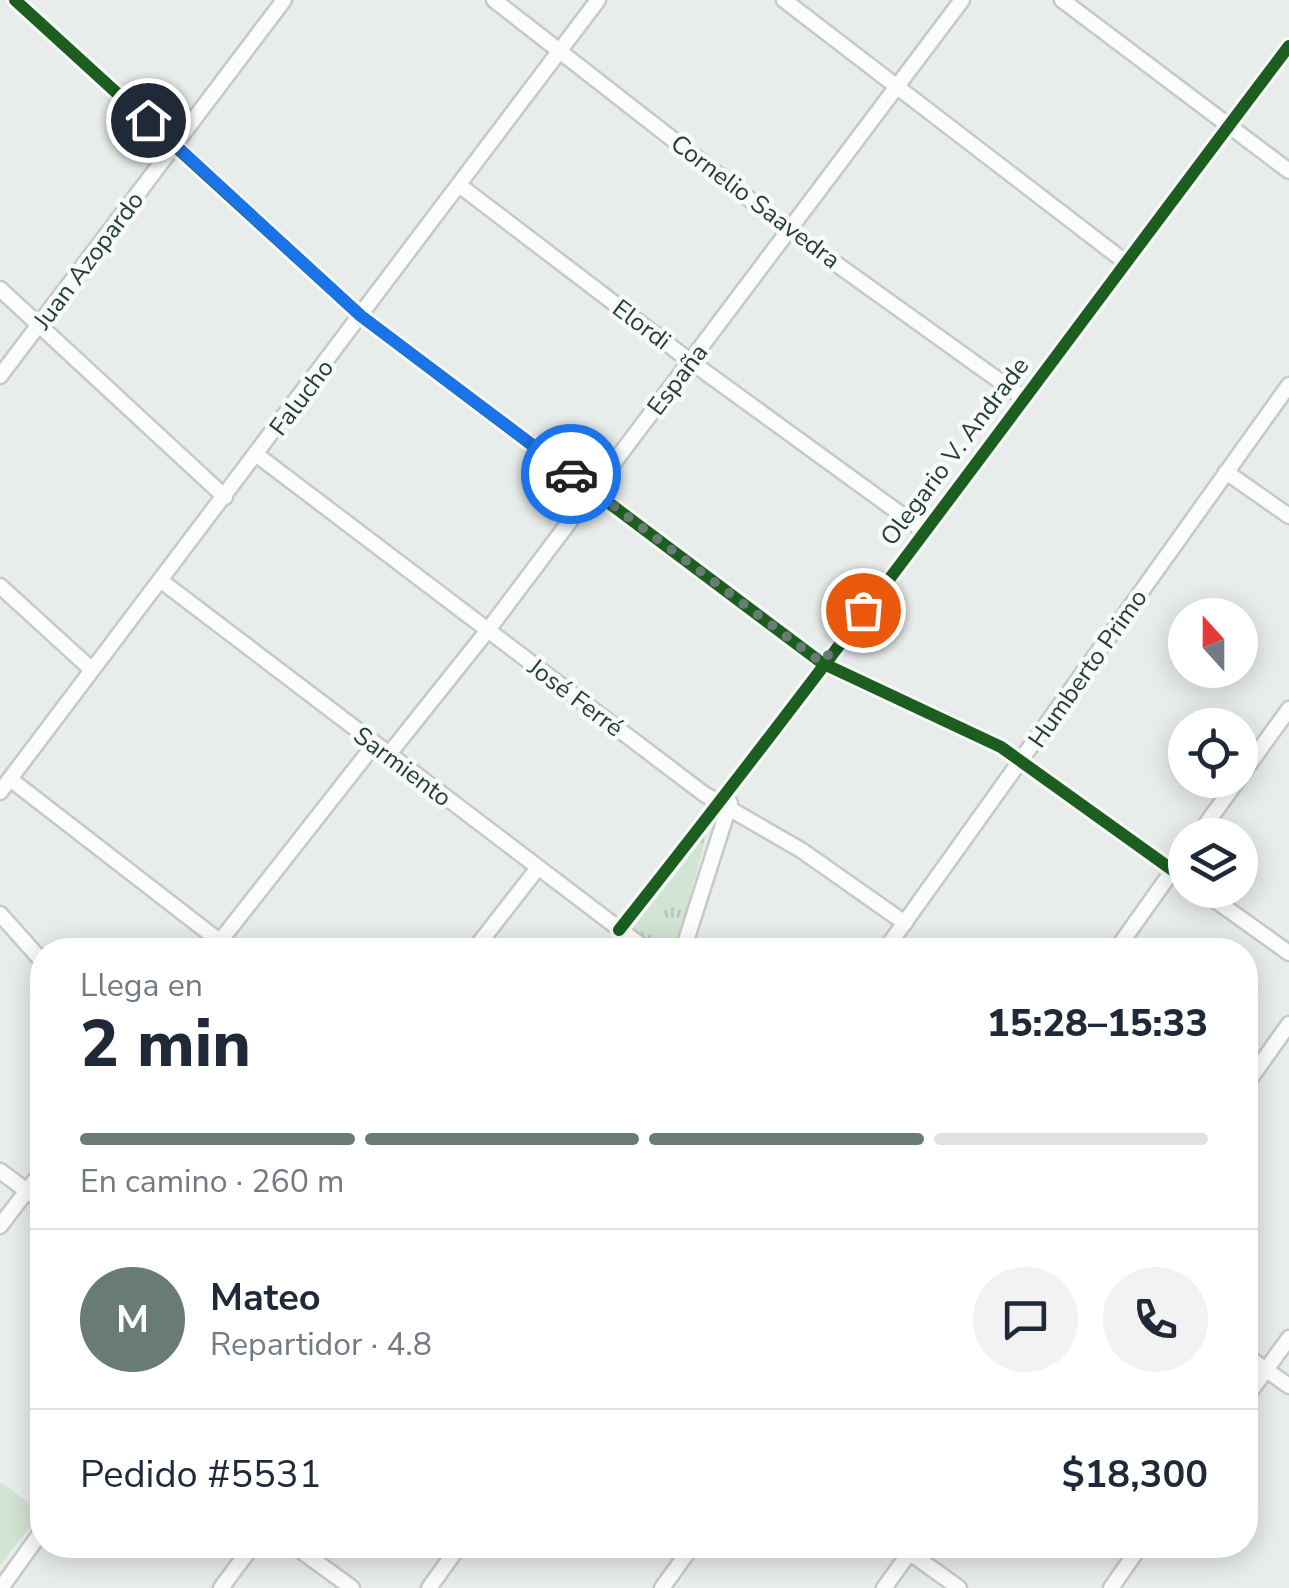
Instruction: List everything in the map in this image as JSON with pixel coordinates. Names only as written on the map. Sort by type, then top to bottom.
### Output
[{"type":"street","points":[[15,0],[361,316],[593,491],[822,663],[1022,760],[1168,866]]},
{"type":"street","name":"Juan Azopardo","points":[[0,376],[284,0]]},
{"type":"street","name":"Cornelio Saavedra","points":[[494,0],[790,230],[1022,396]]},
{"type":"street","name":"Falucho","points":[[5,786],[598,0]]},
{"type":"street","points":[[784,0],[1124,260]]},
{"type":"street","name":"España","points":[[389,754],[488,630],[962,0]]},
{"type":"street","points":[[1062,0],[1289,171]]},
{"type":"street","name":"Olegario V. Andrade","points":[[686,938],[732,790],[822,663],[1289,46]]},
{"type":"street","name":"Elordi","points":[[459,185],[690,361],[924,530]]},
{"type":"street","points":[[0,289],[226,496]]},
{"type":"street","name":"Humberto Primo","points":[[894,938],[1289,385]]},
{"type":"street","name":"José Ferré","points":[[257,455],[724,807],[800,850],[905,923]]},
{"type":"street","points":[[1226,472],[1289,516]]},
{"type":"street","name":"Sarmiento","points":[[160,580],[630,938]]},
{"type":"street","points":[[0,586],[92,669]]},
{"type":"street","points":[[1258,753],[1289,710]]},
{"type":"street","points":[[228,938],[374,745]]},
{"type":"street","points":[[5,786],[209,938]]},
{"type":"street","name":"Olegario V. Andrade","points":[[619,930],[724,807]]},
{"type":"street","points":[[483,938],[537,869]]},
{"type":"street","points":[[1126,938],[1168,887]]},
{"type":"street","points":[[1226,908],[1289,953]]},
{"type":"street","points":[[0,914],[30,948]]},
{"type":"street","points":[[1258,1068],[1289,1024]]},
{"type":"street","points":[[0,1171],[28,1190]]},
{"type":"street","points":[[0,1226],[30,1187]]},
{"type":"street","points":[[1258,1380],[1289,1338]]},
{"type":"street","points":[[1258,1363],[1289,1386]]},
{"type":"street","points":[[0,1588],[30,1547]]},
{"type":"street","points":[[221,1588],[243,1558]]},
{"type":"street","points":[[310,1558],[352,1588]]},
{"type":"street","points":[[429,1588],[451,1558]]},
{"type":"street","points":[[662,1588],[684,1558]]},
{"type":"street","points":[[884,1588],[902,1558]]},
{"type":"street","points":[[922,1558],[960,1588]]},
{"type":"street","points":[[1111,1588],[1132,1558]]},
{"type":"green space","points":[[708,829],[679,938],[641,938],[630,930]]},
{"type":"green space","points":[[0,1482],[30,1503],[30,1527],[0,1565]]},
{"type":"cycle path","points":[[15,0],[361,316],[593,491],[822,663],[1001,747],[1168,867]]},
{"type":"cycle path","points":[[619,930],[873,600],[1289,46]]},
{"type":"way so far","points":[[571,474],[822,663],[863,610]]},
{"type":"route","points":[[148,120],[361,316],[571,474]]}]
